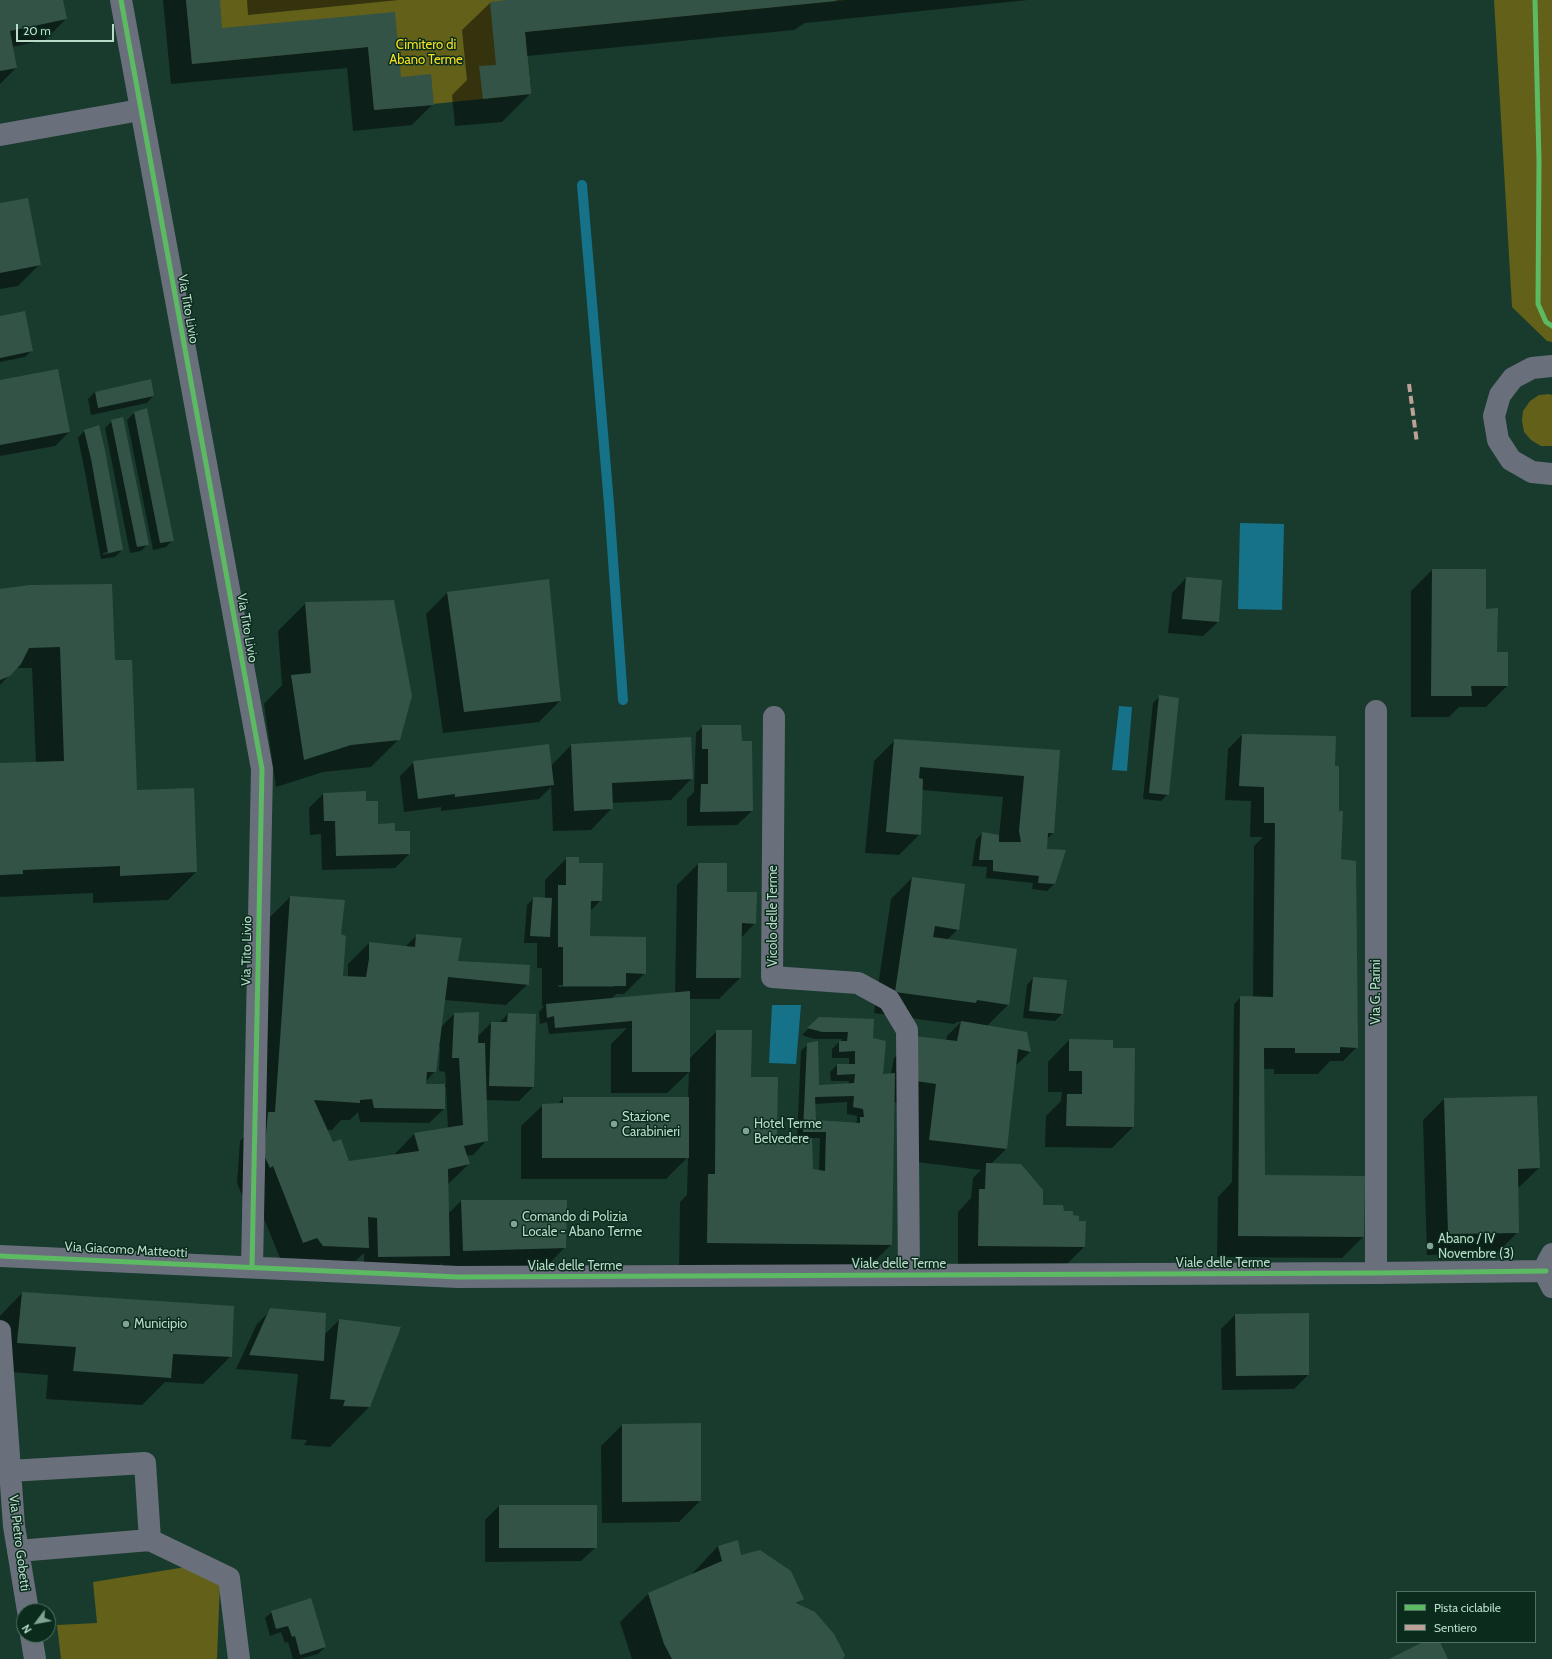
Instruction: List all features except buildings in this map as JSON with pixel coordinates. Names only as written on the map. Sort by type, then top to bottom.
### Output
[{"type":"street","name":"Via Tito Livio","points":[[121,0],[262,770],[252,1267]]},
{"type":"street","points":[[0,135],[140,110]]},
{"type":"street","points":[[1552,366],[1532,368],[1513,378],[1500,395],[1494,416],[1498,440],[1512,460],[1532,472],[1552,474]]},
{"type":"street","name":"Via G. Parini","points":[[1376,711],[1376,1273]]},
{"type":"street","name":"Vicolo delle Terme","points":[[774,717],[772,977],[858,983],[889,1000],[907,1030],[909,1275]]},
{"type":"street","name":"Via Giacomo Matteotti","points":[[0,1256],[252,1267]]},
{"type":"street","name":"Viale delle Terme","points":[[252,1267],[458,1277],[1376,1273],[1550,1270]]},
{"type":"street","name":"Via Pietro Gobetti","points":[[0,1331],[14,1526],[27,1603]]},
{"type":"street","points":[[10,1470],[145,1463],[150,1540]]},
{"type":"street","points":[[18,1552],[150,1540],[229,1578],[239,1659]]},
{"type":"street","points":[[32,1643],[35,1659]]},
{"type":"green space","name":"Cimitero di Abano Terme","points":[[186,0],[846,0],[525,32],[531,94],[374,110],[368,47],[192,64]]},
{"type":"green space","points":[[1494,0],[1552,0],[1552,342],[1547,341],[1512,307]]},
{"type":"green space","points":[[1539,395],[1552,395],[1552,446],[1541,446],[1531,440],[1524,432],[1522,421],[1523,411],[1530,401]]},
{"type":"green space","points":[[192,1566],[220,1582],[217,1659],[61,1659],[57,1625],[97,1623],[93,1582]]},
{"type":"water","points":[[1240,523],[1284,524],[1282,610],[1238,609]]},
{"type":"water","points":[[1119,706],[1132,707],[1127,771],[1112,770]]},
{"type":"water","points":[[772,1005],[801,1005],[796,1064],[769,1063]]},
{"type":"waterway","points":[[582,185],[609,504],[623,700]]},
{"type":"marked path","points":[[1409,384],[1417,443]]},
{"type":"cycle path","points":[[121,0],[262,769],[252,1267]]},
{"type":"cycle path","points":[[1535,0],[1539,161],[1538,304],[1546,322],[1552,326]]},
{"type":"cycle path","points":[[0,1256],[458,1277],[1546,1271]]},
{"type":"place","name":"Stazione Carabinieri","points":[[614,1124]]},
{"type":"place","name":"Hotel Terme Belvedere","points":[[746,1131]]},
{"type":"place","name":"Comando di Polizia Locale - Abano Terme","points":[[514,1224]]},
{"type":"place","name":"Abano / IV Novembre (3)","points":[[1430,1246]]},
{"type":"place","name":"Municipio","points":[[126,1324]]}]
